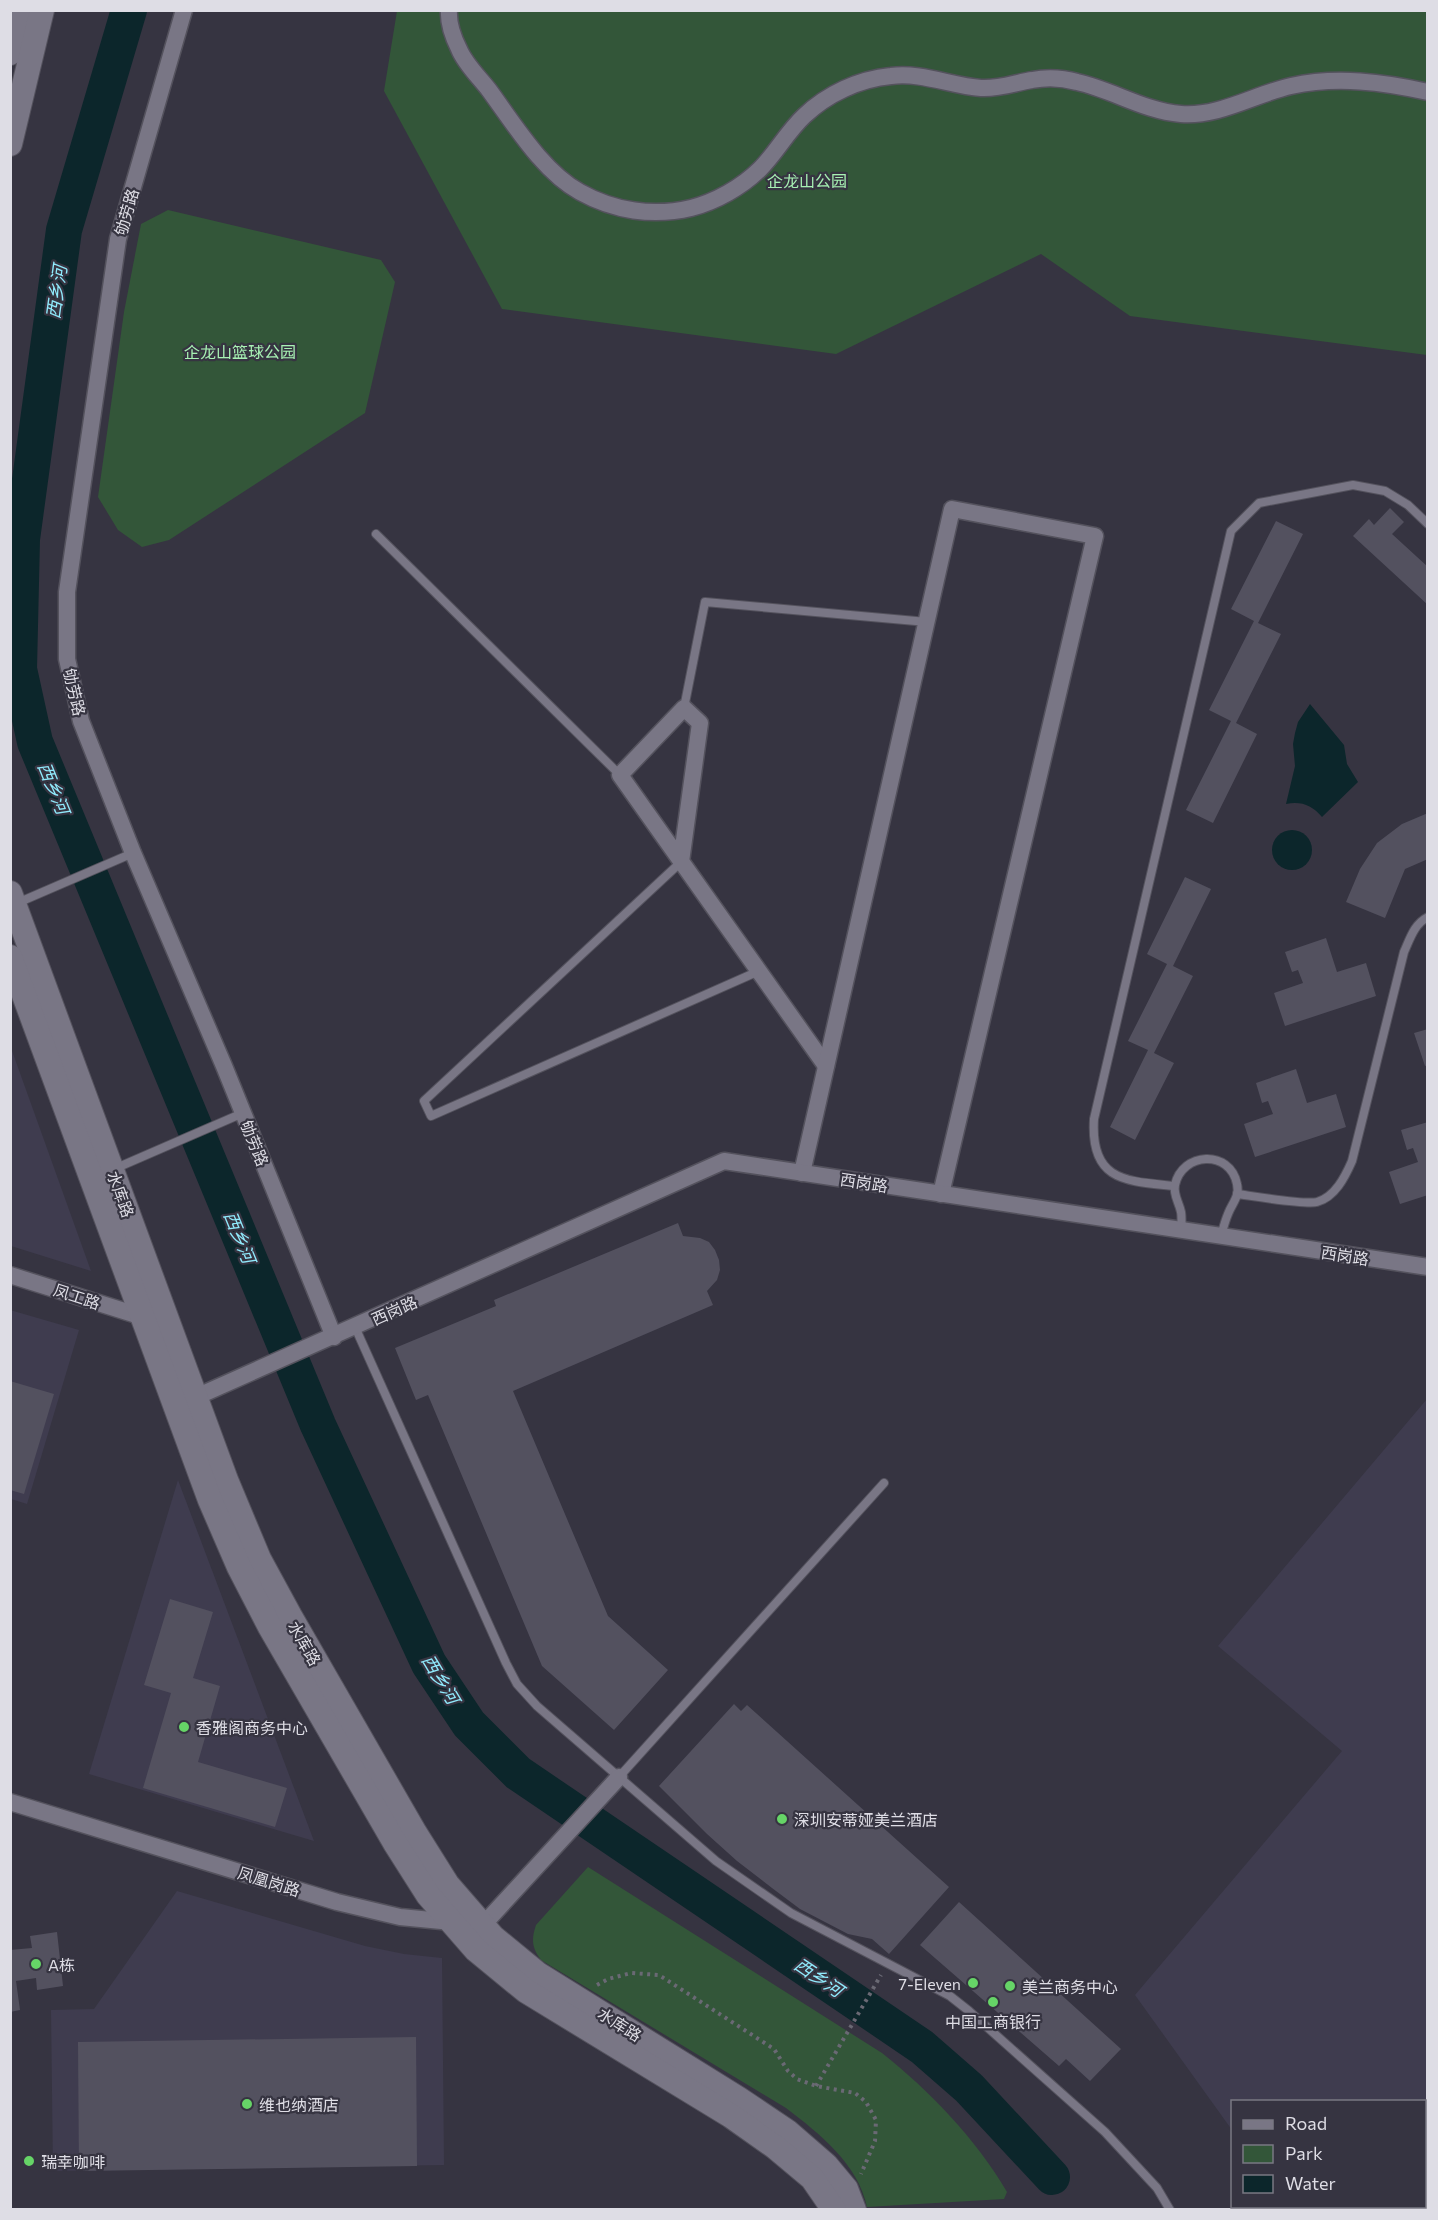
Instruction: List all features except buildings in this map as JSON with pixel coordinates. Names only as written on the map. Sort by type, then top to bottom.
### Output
[{"type":"main road","points":[[10,53],[20,10]]},
{"type":"main road","points":[[10,144],[42,10]]},
{"type":"main road","name":"水库路","points":[[13,898],[112,1170],[186,1402],[210,1500],[239,1567],[270,1627],[395,1843],[428,1895],[476,1950],[526,1991],[731,2116],[776,2147],[812,2178],[834,2210]]},
{"type":"main road","name":"水库路","points":[[10,957],[143,1317],[226,1480],[255,1549],[290,1616],[447,1884],[493,1936],[538,1974],[739,2098],[788,2132],[826,2165],[846,2189],[854,2210]]},
{"type":"street","name":"劬劳路","points":[[184,10],[118,239],[67,592],[67,659],[81,721],[237,1115],[334,1337]]},
{"type":"street","points":[[449,10],[448,20],[459,51],[547,167],[578,192],[614,207],[653,213],[692,208],[729,193],[760,169],[784,137],[806,114],[831,95],[861,82],[891,76],[923,76],[981,88],[1007,87],[1033,79],[1065,79],[1080,82],[1152,110],[1184,114],[1215,111],[1293,86],[1341,80],[1390,83],[1428,93]]},
{"type":"street","points":[[802,1173],[952,509],[1095,536],[941,1194]]},
{"type":"street","points":[[681,862],[700,723],[684,708],[620,775],[681,862],[759,970],[826,1066]]},
{"type":"street","name":"西岗路","points":[[186,1402],[724,1161],[1428,1268]]},
{"type":"street","name":"凤工路","points":[[10,1275],[143,1317]]},
{"type":"street","points":[[483,1925],[619,1777]]},
{"type":"street","name":"凤凰岗路","points":[[10,1802],[337,1902],[400,1917],[483,1925]]},
{"type":"lane","points":[[1174,1186],[1128,1182],[1110,1173],[1100,1159],[1093,1138],[1094,1119],[1231,531],[1259,502],[1353,485],[1385,491],[1408,505],[1428,524]]},
{"type":"lane","points":[[376,534],[620,775]]},
{"type":"lane","points":[[684,708],[705,602],[927,622]]},
{"type":"lane","points":[[13,898],[51,888],[133,853]]},
{"type":"lane","points":[[681,862],[424,1101],[431,1116],[759,970]]},
{"type":"lane","points":[[1238,1194],[1316,1203],[1331,1194],[1344,1180],[1352,1161],[1404,952],[1413,930],[1428,917]]},
{"type":"lane","points":[[112,1170],[237,1115]]},
{"type":"lane","points":[[1182,1230],[1181,1211],[1176,1201],[1174,1186],[1178,1174],[1184,1167],[1190,1162],[1206,1158],[1223,1162],[1230,1169],[1238,1184],[1236,1202],[1228,1213],[1221,1236]]},
{"type":"lane","points":[[355,1327],[516,1684],[537,1706],[716,1862],[782,1906],[847,1943],[950,1996],[969,2011],[1105,2132],[1157,2188],[1170,2210]]},
{"type":"lane","points":[[619,1777],[884,1483]]},
{"type":"path","points":[[591,1988],[608,1979],[631,1973],[659,1975],[768,2045],[797,2079],[816,2086],[855,2093],[866,2102],[876,2120],[875,2141],[860,2177]]},
{"type":"path","points":[[816,2086],[880,1978]]},
{"type":"shaded area","points":[[11,1048],[91,1271],[11,1246]]},
{"type":"shaded area","points":[[10,1310],[79,1330],[27,1504],[11,1499]]},
{"type":"shaded area","points":[[1427,1399],[1426,2147],[1426,2100],[1231,2100],[1231,2129],[1135,1995],[1342,1751],[1218,1646]]},
{"type":"shaded area","points":[[178,1480],[314,1841],[89,1774]]},
{"type":"shaded area","points":[[177,1891],[365,1946],[404,1954],[442,1958],[444,2165],[53,2171],[51,2010],[94,2009]]},
{"type":"green space","name":"企龙山公园","points":[[397,11],[1427,11],[1427,355],[1130,316],[1041,254],[836,354],[502,309],[384,91]]},
{"type":"green space","name":"企龙山篮球公园","points":[[168,210],[381,260],[395,282],[365,413],[169,540],[142,547],[118,530],[98,497],[124,312],[141,224]]},
{"type":"green space","points":[[588,1867],[882,2053],[917,2083],[951,2117],[995,2172],[1007,2192],[1004,2199],[867,2207],[855,2177],[836,2151],[786,2108],[541,1960],[533,1944],[536,1925]]},
{"type":"water","points":[[1310,704],[1344,745],[1347,764],[1358,782],[1322,817],[1306,805],[1286,804],[1295,766],[1293,744],[1295,733],[1298,722]]},
{"type":"water","points":[[1292,830],[1306,836],[1312,850],[1306,864],[1292,870],[1278,864],[1272,850],[1278,836]]},
{"type":"waterway","name":"西乡河","points":[[129,10],[64,230],[22,539],[19,669],[35,742],[318,1425],[429,1664],[469,1724],[518,1773],[922,2047],[969,2088],[1052,2177]]},
{"type":"place","name":"香雅阁商务中心","points":[[184,1727]]},
{"type":"place","name":"深圳安蒂娅美兰酒店","points":[[782,1819]]},
{"type":"place","name":"A栋","points":[[36,1964]]},
{"type":"place","name":"7-Eleven","points":[[973,1983]]},
{"type":"place","name":"美兰商务中心","points":[[1010,1986]]},
{"type":"place","name":"中国工商银行","points":[[993,2002]]},
{"type":"place","name":"维也纳酒店","points":[[247,2104]]},
{"type":"place","name":"瑞幸咖啡","points":[[29,2161]]}]
